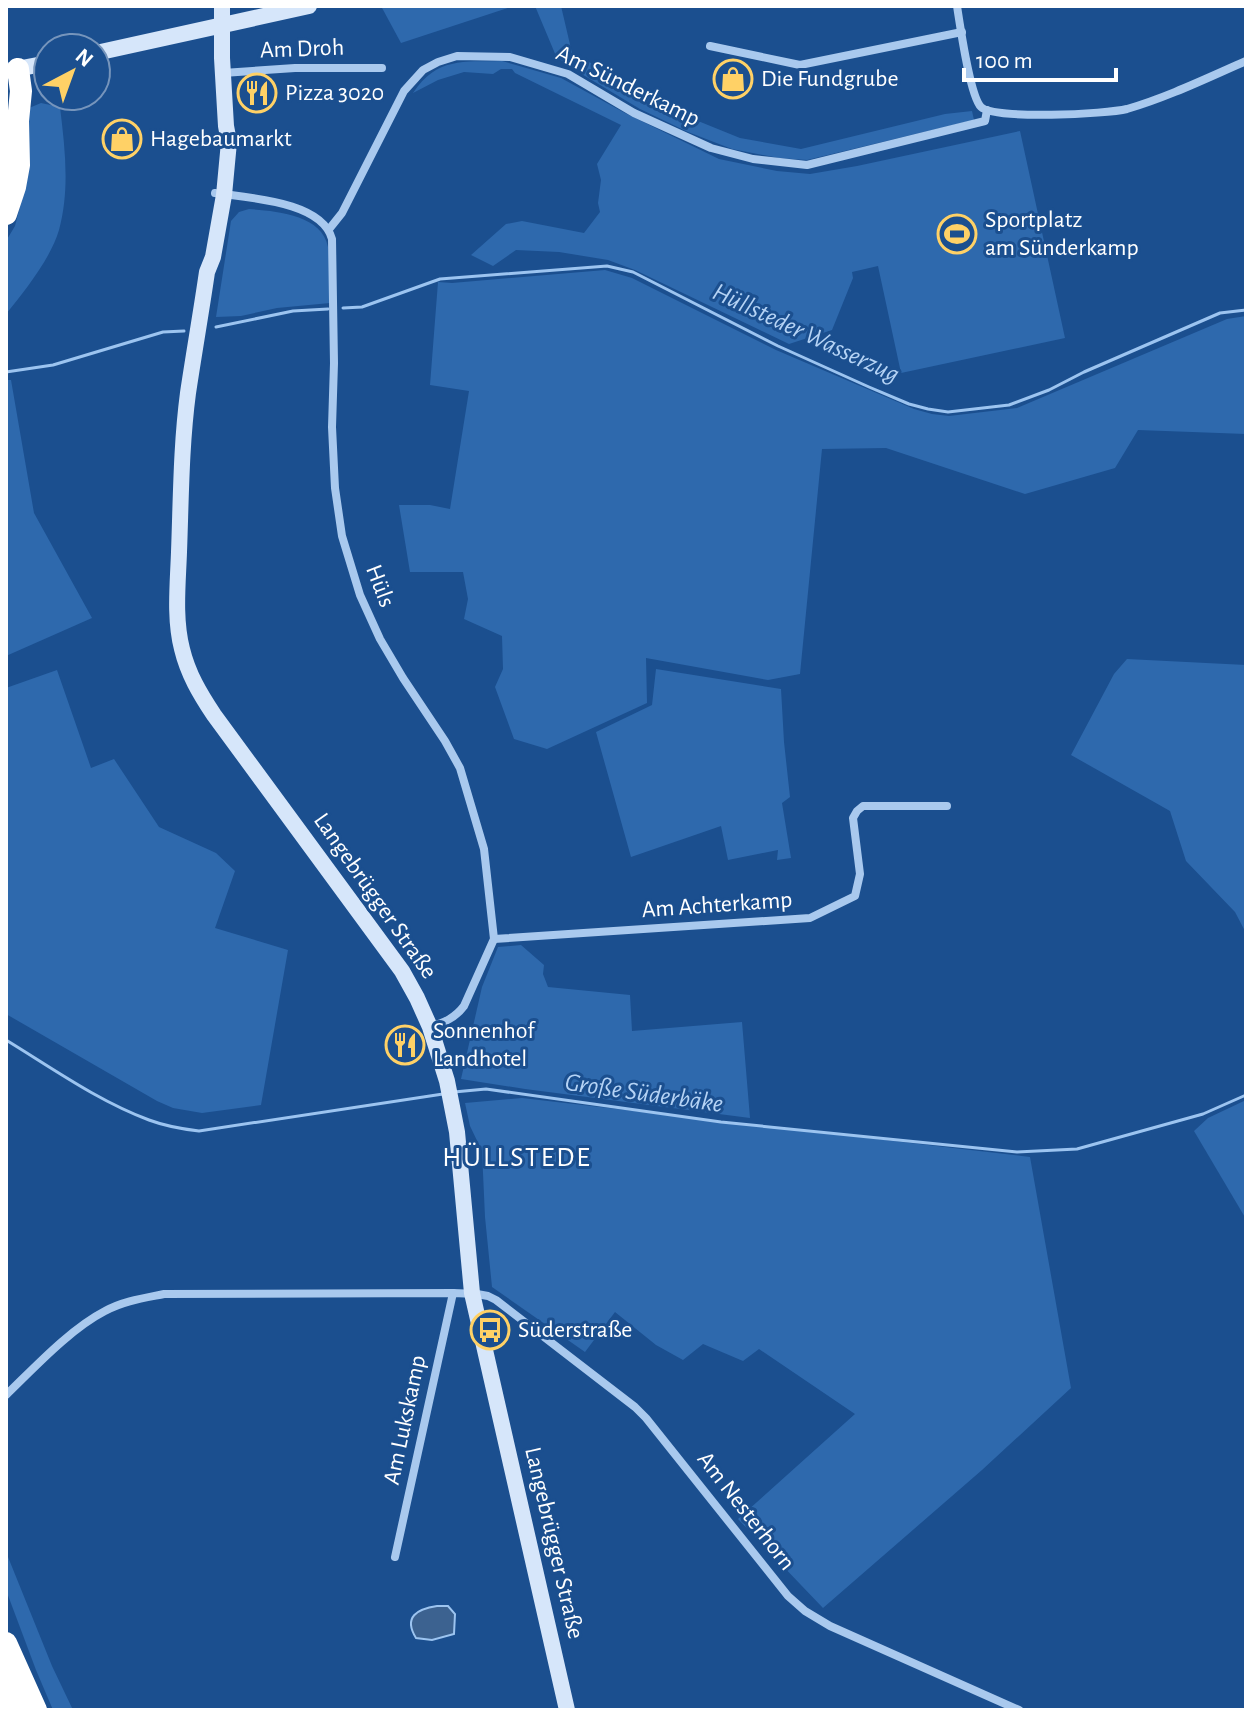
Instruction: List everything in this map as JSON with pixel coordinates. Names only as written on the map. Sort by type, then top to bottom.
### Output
[{"type":"highway","points":[[6,214],[19,165],[11,109],[10,72]]},
{"type":"highway","points":[[6,1643],[36,1710]]},
{"type":"highway","points":[[6,1684],[17,1710]]},
{"type":"street","name":"Langebrügger Straße","points":[[222,6],[226,126],[222,141],[219,194],[206,256],[207,272],[188,395],[181,491],[178,627],[187,669],[198,691],[393,956],[430,1027],[447,1081],[457,1132],[472,1293],[567,1710]]},
{"type":"street","points":[[112,50],[309,6]]},
{"type":"street","points":[[957,6],[979,106],[1002,114],[1123,110],[1246,61]]},
{"type":"street","points":[[710,46],[800,65],[962,32]]},
{"type":"street","name":"Am Sünderkamp","points":[[330,228],[342,213],[404,91],[423,70],[457,56],[510,57],[568,74],[634,113],[711,148],[782,163],[807,165],[985,121],[987,110]]},
{"type":"street","points":[[10,72],[32,67]]},
{"type":"street","name":"Am Droh","points":[[223,73],[295,68],[382,68]]},
{"type":"street","points":[[219,194],[291,206],[330,228]]},
{"type":"street","name":"Hüls","points":[[330,228],[334,347],[332,427],[335,488],[342,536],[360,595],[380,639],[445,741],[465,780],[484,849],[494,939]]},
{"type":"street","name":"Am Achterkamp","points":[[494,939],[810,918],[855,896],[860,874],[853,818],[863,806],[947,806]]},
{"type":"street","points":[[430,1027],[449,1020],[464,1006],[494,939]]},
{"type":"street","name":"Am Lukskamp","points":[[395,1557],[453,1293]]},
{"type":"street","points":[[6,1395],[75,1332],[104,1311],[132,1300],[164,1294],[472,1293]]},
{"type":"street","name":"Am Nesterhorn","points":[[472,1293],[496,1300],[635,1407],[656,1429],[788,1596],[805,1611],[830,1626],[1019,1710]]},
{"type":"shaded area","points":[[381,6],[514,6],[401,43]]},
{"type":"shaded area","points":[[535,6],[561,6],[572,53],[653,96],[666,108],[740,138],[801,149],[945,114],[972,111],[974,120],[807,160],[732,149],[640,109],[570,67],[556,56]]},
{"type":"shaded area","points":[[502,61],[561,78],[719,159],[777,171],[810,174],[1020,131],[1065,338],[901,373],[878,266],[852,272],[853,278],[832,330],[789,344],[608,260],[559,252],[516,250],[493,266],[471,255],[506,224],[522,221],[584,233],[600,212],[601,180],[597,164],[621,125],[512,69],[501,69],[493,74],[464,72],[438,80],[413,93],[422,81],[441,67],[463,62]]},
{"type":"shaded area","points":[[32,107],[32,112],[61,112],[66,169],[64,199],[59,230],[50,252],[6,314],[6,241],[15,226],[28,175],[29,108]]},
{"type":"shaded area","points":[[249,209],[296,216],[317,227],[328,247],[330,303],[216,317],[231,221],[239,212]]},
{"type":"shaded area","points":[[605,270],[632,278],[776,350],[914,409],[949,416],[1017,408],[1227,319],[1246,316],[1246,434],[1138,430],[1115,468],[1025,494],[886,448],[822,449],[800,674],[768,680],[646,658],[647,703],[547,749],[514,739],[495,687],[503,669],[502,636],[464,619],[468,599],[463,572],[410,572],[399,505],[430,505],[450,509],[469,391],[430,385],[438,282]]},
{"type":"shaded area","points":[[6,380],[11,380],[34,513],[92,618],[6,656]]},
{"type":"shaded area","points":[[1127,659],[1246,665],[1246,933],[1235,912],[1186,861],[1170,811],[1071,755],[1114,674]]},
{"type":"shaded area","points":[[656,669],[781,689],[790,797],[782,803],[791,858],[777,860],[778,850],[728,860],[721,826],[631,857],[596,732],[652,705]]},
{"type":"shaded area","points":[[57,670],[91,768],[114,759],[159,827],[216,853],[235,871],[215,928],[288,950],[261,1105],[202,1113],[173,1108],[6,1014],[6,688]]},
{"type":"shaded area","points":[[521,945],[544,965],[543,974],[548,987],[630,995],[632,1031],[742,1022],[750,1118],[461,1079],[482,987],[498,947]]},
{"type":"shaded area","points":[[522,1098],[1030,1157],[1071,1388],[823,1608],[738,1519],[855,1414],[759,1349],[743,1361],[703,1344],[683,1360],[656,1345],[615,1312],[585,1352],[492,1287],[482,1151],[470,1126],[465,1103]]},
{"type":"shaded area","points":[[1246,1100],[1246,1219],[1194,1131],[1208,1118]]},
{"type":"shaded area","points":[[6,1552],[73,1710],[53,1710],[36,1670],[6,1590]]},
{"type":"shaded area","points":[[437,1606],[448,1606],[455,1614],[454,1634],[432,1640],[416,1638],[411,1625],[414,1615]]},
{"type":"waterway","name":"Hüllsteder Wasserzug","points":[[343,308],[362,307],[440,279],[607,266],[633,272],[778,346],[869,387],[909,404],[948,412],[1009,405],[1220,313],[1246,310]]},
{"type":"waterway","name":"Hüllsteder Wasserzug","points":[[216,327],[293,311],[328,309]]},
{"type":"waterway","name":"Hüllsteder Wasserzug","points":[[6,372],[53,365],[163,332],[184,331]]},
{"type":"waterway","name":"Große Süderbäke","points":[[6,1040],[130,1112],[161,1124],[199,1131],[443,1094]]},
{"type":"waterway","name":"Große Süderbäke","points":[[454,1092],[486,1089],[721,1122],[1017,1152],[1077,1149],[1203,1114],[1246,1095]]},
{"type":"place","name":"Die Fundgrube","points":[[733,79]]},
{"type":"place","name":"Pizza 3020","points":[[257,93]]},
{"type":"place","name":"Hagebaumarkt","points":[[122,139]]},
{"type":"place","name":"Sportplatz am Sünderkamp","points":[[957,234]]},
{"type":"place","name":"Sonnenhof Landhotel","points":[[405,1045]]},
{"type":"place","name":"Süderstraße","points":[[490,1330]]},
{"type":"district","name":"HÜLLSTEDE","points":[[517,1158]]}]
